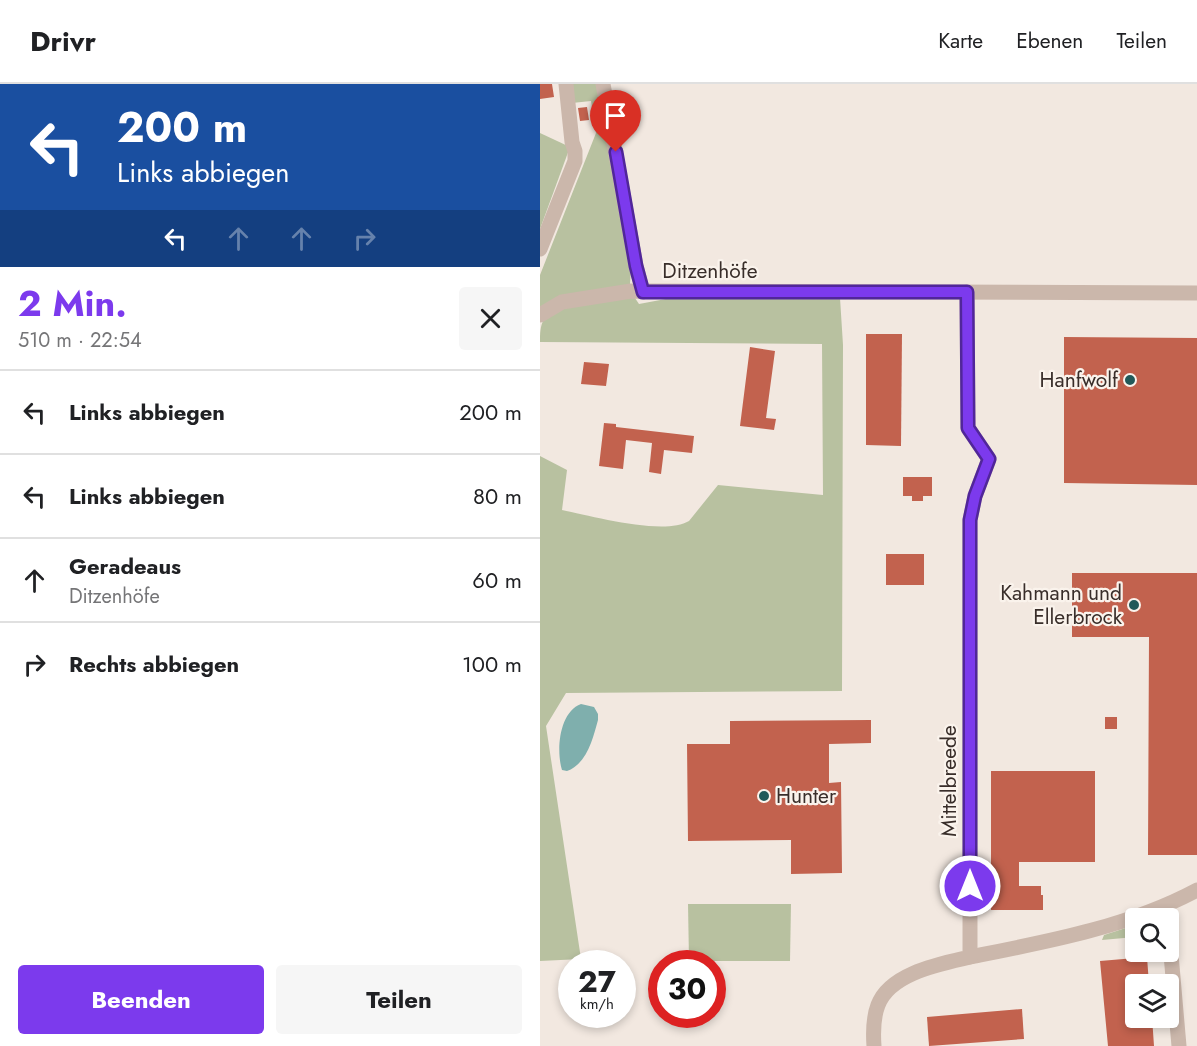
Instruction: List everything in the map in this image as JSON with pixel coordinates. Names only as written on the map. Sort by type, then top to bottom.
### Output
[{"type":"street","points":[[540,249],[574,161],[575,151],[566,84]]},
{"type":"street","points":[[603,84],[636,266],[643,292]]},
{"type":"street","name":"Ditzenhöfe","points":[[540,315],[550,308],[571,300],[631,291],[1197,293]]},
{"type":"street","name":"Mittelbreede","points":[[967,292],[968,428],[989,459],[975,496],[970,520],[970,957]]},
{"type":"street","points":[[1175,908],[1197,890]]},
{"type":"street","points":[[874,1046],[875,1014],[883,996],[899,981],[921,970],[1125,920]]},
{"type":"street","points":[[1172,962],[1179,1046]]},
{"type":"green space","points":[[570,84],[599,84],[631,270],[630,284],[540,308],[540,275],[596,133],[591,101],[572,103]]},
{"type":"green space","points":[[540,133],[570,147],[540,229]]},
{"type":"green space","points":[[633,295],[639,304],[671,298],[840,298],[843,345],[842,691],[566,693],[546,726],[580,950],[558,950],[558,960],[540,961],[540,456],[567,470],[562,510],[646,526],[678,525],[689,521],[718,485],[823,495],[822,344],[540,342],[540,330],[544,319],[550,314],[572,306]]},
{"type":"green space","points":[[688,904],[791,904],[790,961],[726,961],[726,950],[689,950]]},
{"type":"green space","points":[[1125,928],[1125,938],[1102,940],[1104,935]]},
{"type":"water","points":[[581,704],[594,707],[598,714],[596,727],[588,750],[580,763],[567,771],[562,770],[559,753],[561,733],[568,715]]},
{"type":"building","points":[[540,84],[552,84],[554,97],[540,99]]},
{"type":"building","points":[[587,107],[589,120],[580,121],[578,108]]},
{"type":"building","points":[[866,334],[902,334],[901,446],[866,445]]},
{"type":"building","points":[[1064,337],[1197,338],[1197,485],[1064,483]]},
{"type":"building","points":[[750,347],[775,351],[766,418],[776,419],[774,430],[740,426]]},
{"type":"building","points":[[584,362],[609,364],[606,386],[581,384]]},
{"type":"building","points":[[604,423],[616,424],[616,427],[694,436],[692,453],[664,450],[661,474],[649,472],[652,443],[626,440],[623,469],[599,466]]},
{"type":"building","points":[[903,477],[932,477],[932,496],[923,496],[923,501],[912,501],[912,496],[903,496]]},
{"type":"building","points":[[886,554],[924,554],[924,585],[886,585]]},
{"type":"building","points":[[1072,573],[1197,573],[1197,855],[1148,855],[1149,637],[1072,637]]},
{"type":"building","points":[[1105,717],[1117,717],[1117,729],[1105,729]]},
{"type":"building","name":"Hunter","points":[[871,720],[871,743],[829,744],[829,783],[841,782],[842,873],[791,874],[791,840],[688,841],[687,744],[730,744],[730,721]]},
{"type":"building","points":[[991,771],[1095,771],[1095,862],[1019,862],[1019,886],[1041,886],[1043,910],[991,910]]},
{"type":"building","points":[[1125,959],[1125,962],[1147,962],[1148,974],[1125,974],[1125,1028],[1153,1028],[1154,1046],[1108,1046],[1100,961]]},
{"type":"building","points":[[1022,1009],[1024,1039],[929,1046],[927,1017]]},
{"type":"place","name":"Hanfwolf","points":[[1130,380]]},
{"type":"place","name":"Kahmann und Ellerbrock","points":[[1134,605]]},
{"type":"place","name":"Hunter","points":[[764,796]]},
{"type":"route","points":[[616,152],[636,266],[643,292],[967,292],[968,428],[989,459],[972,505],[970,520],[970,886]]}]
